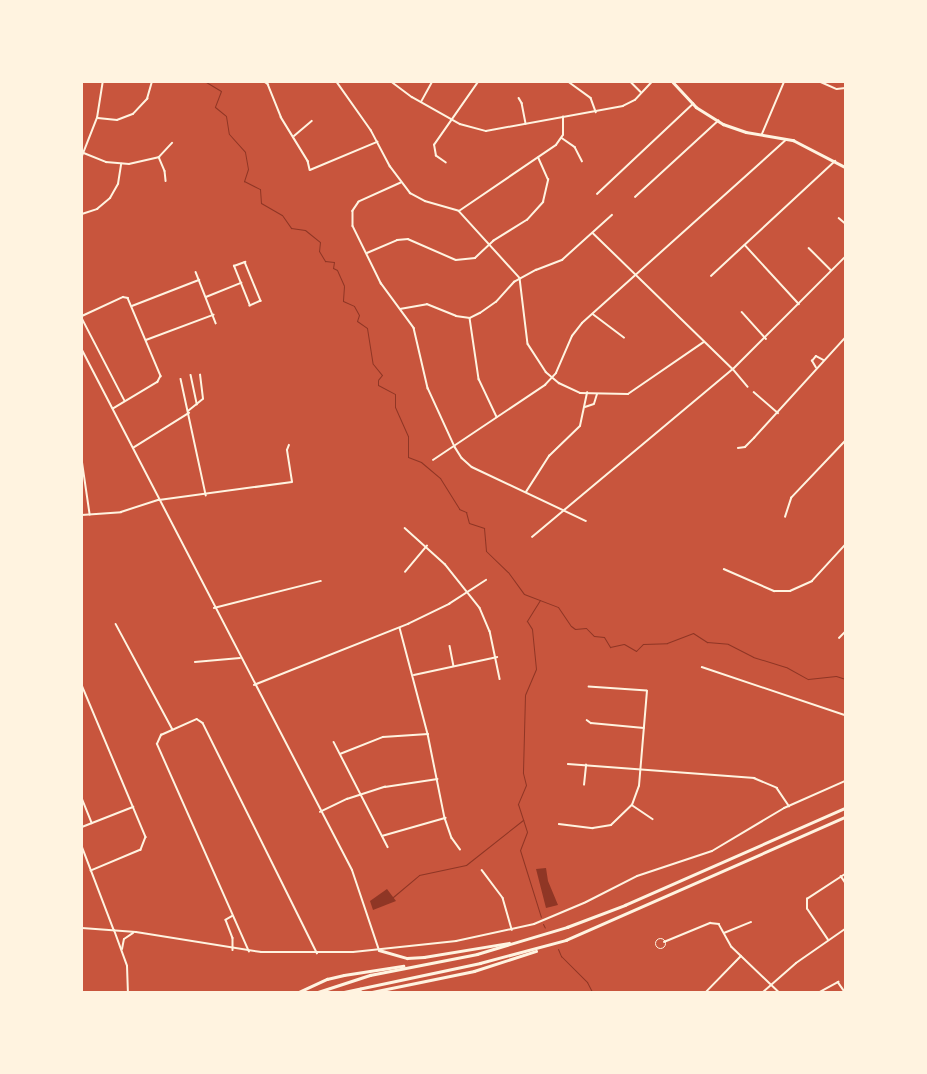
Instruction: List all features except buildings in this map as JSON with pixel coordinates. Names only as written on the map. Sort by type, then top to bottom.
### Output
[{"type":"main road","points":[[673,82],[693,104],[718,121],[746,132],[787,139],[845,167]]},
{"type":"main road","points":[[82,350],[214,608],[320,812],[352,870],[379,950]]},
{"type":"main road","points":[[82,928],[136,932],[249,952],[317,953],[379,950],[448,943],[512,930],[563,912],[637,876],[719,848],[789,806],[845,781]]},
{"type":"main road","points":[[318,992],[362,977],[477,954],[612,910],[845,808]]},
{"type":"main road","points":[[372,992],[474,970],[552,944],[845,817]]},
{"type":"main road","points":[[763,992],[828,940],[845,929]]},
{"type":"main road","points":[[114,930],[128,971],[128,992]]},
{"type":"main road","points":[[122,950],[124,939],[136,932]]},
{"type":"main road","points":[[379,950],[407,958],[424,957],[521,940]]},
{"type":"main road","points":[[344,992],[480,964],[552,944]]},
{"type":"main road","points":[[300,992],[327,979],[344,975],[420,965]]},
{"type":"main road","points":[[354,992],[368,986]]},
{"type":"street","points":[[82,156],[98,118],[103,82]]},
{"type":"street","points":[[98,118],[117,120],[133,114],[147,99],[152,82]]},
{"type":"street","points":[[265,82],[268,84],[281,117],[312,170],[377,142]]},
{"type":"street","points":[[337,82],[377,142],[401,183],[418,198],[459,211],[520,278],[528,344],[534,356],[552,378],[570,389],[587,393],[620,395],[632,392],[704,342]]},
{"type":"street","points":[[392,82],[421,102],[451,119],[483,131],[596,112],[626,105],[652,82]]},
{"type":"street","points":[[421,102],[432,82]]},
{"type":"street","points":[[446,163],[436,156],[434,148],[451,119],[478,82]]},
{"type":"street","points":[[569,82],[592,100],[596,112]]},
{"type":"street","points":[[631,82],[642,92]]},
{"type":"street","points":[[762,134],[784,82]]},
{"type":"street","points":[[821,82],[837,89],[845,88]]},
{"type":"street","points":[[519,98],[523,106],[526,124]]},
{"type":"street","points":[[597,194],[693,104]]},
{"type":"street","points":[[562,117],[562,138]]},
{"type":"street","points":[[293,137],[312,121]]},
{"type":"street","points":[[635,197],[718,121]]},
{"type":"street","points":[[459,211],[538,158],[562,138]]},
{"type":"street","points":[[562,138],[575,147],[582,161]]},
{"type":"street","points":[[433,460],[455,447],[552,378],[572,336],[593,314],[787,139]]},
{"type":"street","points":[[84,153],[106,162],[121,164],[159,157],[172,143]]},
{"type":"street","points":[[159,157],[165,171],[166,181]]},
{"type":"street","points":[[367,253],[397,240],[408,239],[456,260],[464,261],[475,258],[489,245],[527,220],[543,202],[548,189],[547,177],[538,158]]},
{"type":"street","points":[[711,276],[835,162]]},
{"type":"street","points":[[82,214],[97,209],[110,198],[118,184],[121,164]]},
{"type":"street","points":[[401,183],[361,200],[353,211],[353,226],[381,283],[400,308],[416,334],[428,388],[455,447],[462,458],[472,467],[586,521]]},
{"type":"street","points":[[400,308],[427,304],[444,313],[470,318],[488,308],[520,278],[556,264],[612,215]]},
{"type":"street","points":[[839,218],[845,223]]},
{"type":"street","points":[[593,233],[704,342],[734,369],[748,387]]},
{"type":"street","points":[[745,245],[799,305]]},
{"type":"street","points":[[808,248],[832,271]]},
{"type":"street","points":[[532,537],[734,369],[845,257]]},
{"type":"street","points":[[245,262],[261,301],[250,306],[241,283],[234,266],[245,262]]},
{"type":"street","points":[[196,272],[216,323]]},
{"type":"street","points":[[132,306],[199,280]]},
{"type":"street","points":[[206,297],[241,283]]},
{"type":"street","points":[[113,409],[125,402],[160,378],[129,299],[123,297],[82,317],[125,402]]},
{"type":"street","points":[[742,312],[766,338]]},
{"type":"street","points":[[146,340],[213,314]]},
{"type":"street","points":[[593,314],[624,337]]},
{"type":"street","points":[[470,318],[479,379],[497,417]]},
{"type":"street","points":[[738,448],[746,446],[845,338]]},
{"type":"street","points":[[817,369],[812,361],[816,356],[824,360]]},
{"type":"street","points":[[191,375],[197,404]]},
{"type":"street","points":[[133,448],[189,412],[203,399],[200,375]]},
{"type":"street","points":[[181,379],[206,495]]},
{"type":"street","points":[[754,392],[778,412]]},
{"type":"street","points":[[526,492],[545,460],[580,426],[587,393]]},
{"type":"street","points":[[585,407],[595,403],[597,393]]},
{"type":"street","points":[[784,517],[791,498],[845,441]]},
{"type":"street","points":[[82,515],[127,511],[159,500],[206,495],[292,482],[287,450],[289,445]]},
{"type":"street","points":[[82,459],[90,514]]},
{"type":"street","points":[[405,528],[427,546],[468,592],[486,618],[497,657],[500,679]]},
{"type":"street","points":[[724,569],[774,591],[795,590],[812,581],[845,545]]},
{"type":"street","points":[[405,572],[427,546]]},
{"type":"street","points":[[254,685],[400,628],[444,607],[486,580]]},
{"type":"street","points":[[214,608],[321,581]]},
{"type":"street","points":[[116,624],[173,730]]},
{"type":"street","points":[[400,628],[414,675],[428,734],[445,818],[452,839],[460,849]]},
{"type":"street","points":[[840,638],[845,632]]},
{"type":"street","points":[[450,646],[454,666]]},
{"type":"street","points":[[414,675],[497,657]]},
{"type":"street","points":[[195,662],[240,658]]},
{"type":"street","points":[[702,667],[845,715]]},
{"type":"street","points":[[82,685],[146,837],[143,847],[91,871]]},
{"type":"street","points":[[559,824],[588,828],[607,826],[619,820],[632,805],[638,790],[647,692],[589,687]]},
{"type":"street","points":[[249,952],[157,744],[158,738],[173,730],[201,720],[317,953]]},
{"type":"street","points":[[587,720],[591,723],[644,728]]},
{"type":"street","points":[[340,754],[387,736],[428,734]]},
{"type":"street","points":[[334,742],[388,847]]},
{"type":"street","points":[[568,764],[758,779],[779,789],[789,806]]},
{"type":"street","points":[[584,785],[586,765]]},
{"type":"street","points":[[320,812],[360,795],[401,783],[437,779]]},
{"type":"street","points":[[82,798],[92,823]]},
{"type":"street","points":[[632,805],[653,819]]},
{"type":"street","points":[[82,827],[133,807]]},
{"type":"street","points":[[382,836],[445,818]]},
{"type":"street","points":[[82,846],[114,930]]},
{"type":"street","points":[[482,870],[503,898],[512,930]]},
{"type":"street","points":[[828,940],[807,909],[807,899],[845,874]]},
{"type":"street","points":[[842,876],[845,882]]},
{"type":"street","points":[[233,916],[226,920],[233,938],[233,950]]},
{"type":"street","points":[[724,933],[751,922]]},
{"type":"street","points":[[664,942],[710,924],[719,924],[730,944],[779,992]]},
{"type":"street","points":[[662,938],[664,942],[666,949],[660,950],[656,940],[662,938]]},
{"type":"street","points":[[706,992],[741,956]]},
{"type":"street","points":[[820,992],[838,982],[845,992]]},
{"type":"shaded area","points":[[546,868],[548,881],[558,905],[546,908],[536,869]]},
{"type":"shaded area","points":[[387,889],[396,901],[373,910],[370,901]]},
{"type":"waterway","points":[[206,82],[221,91],[215,107],[226,116],[229,134],[245,152],[248,169],[244,181],[260,189],[261,203],[282,215],[291,228],[305,230],[320,242],[319,251],[325,261],[334,262],[333,268],[337,270],[344,286],[343,301],[354,306],[359,315],[357,321],[367,328],[373,364],[382,375],[378,380],[378,385],[395,394],[395,407],[408,436],[408,457],[421,462],[440,478],[459,509],[466,512],[469,523],[484,528],[486,551],[508,572],[524,594],[558,607],[571,626],[575,629],[586,628],[594,636],[604,637],[610,647],[624,644],[636,651],[643,644],[667,643],[693,633],[707,642],[728,644],[753,657],[786,667],[808,679],[836,676],[845,679]]},
{"type":"waterway","points":[[540,600],[527,621],[532,629],[536,669],[525,695],[523,773],[526,785],[518,804],[527,832],[520,850],[541,917]]},
{"type":"waterway","points":[[393,897],[419,875],[466,865],[523,820]]},
{"type":"waterway","points":[[543,924],[545,928]]},
{"type":"waterway","points":[[558,949],[561,956],[587,982],[592,992]]}]
